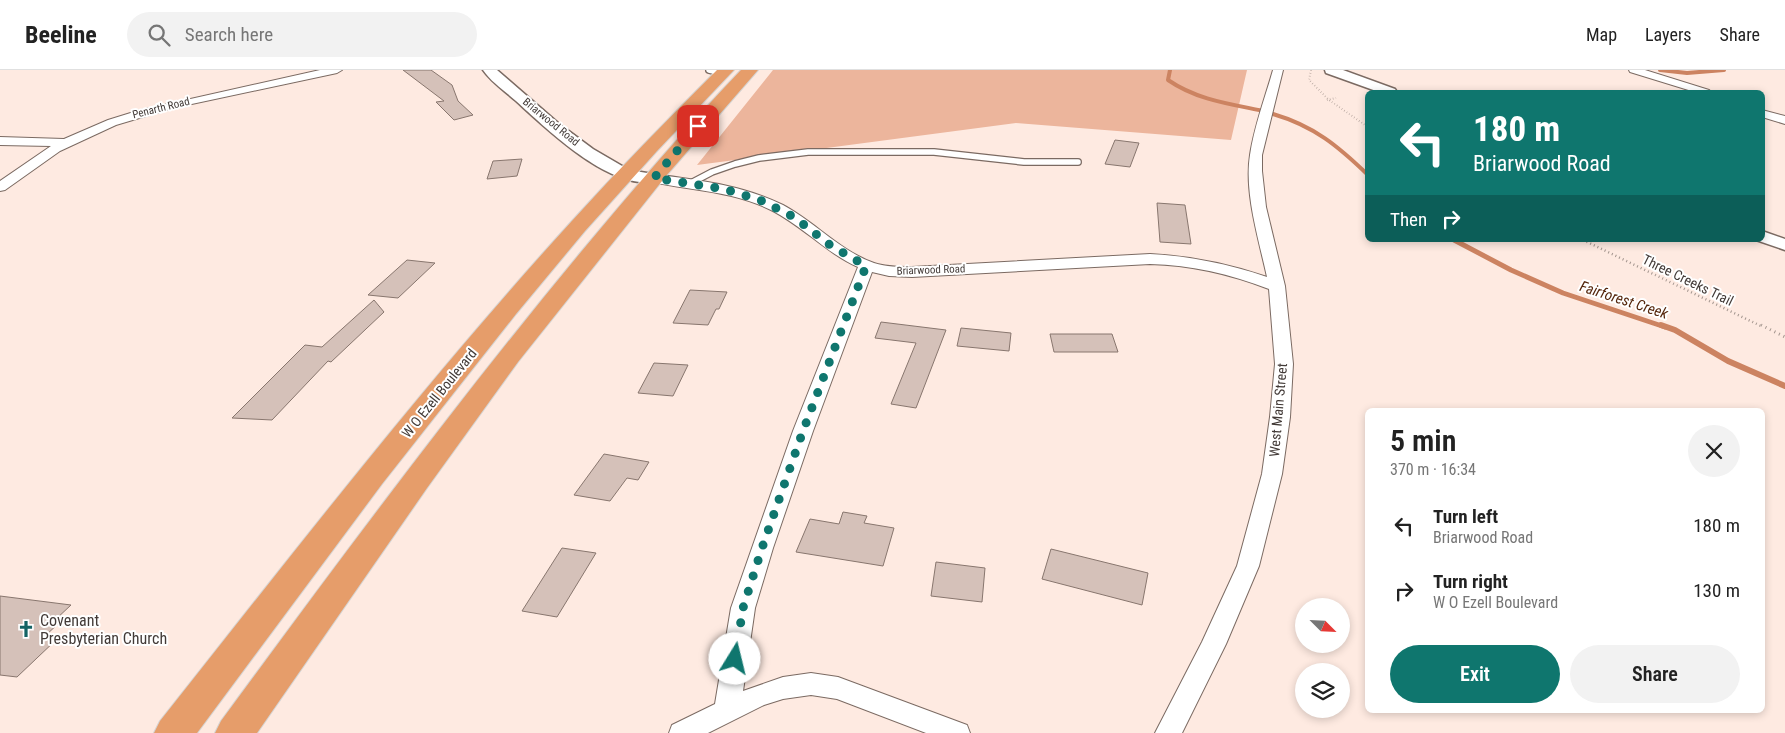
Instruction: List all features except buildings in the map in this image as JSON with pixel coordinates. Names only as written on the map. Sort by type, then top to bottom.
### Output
[{"type":"main road","name":"W O Ezell Boulevard","points":[[174,733],[375,472],[513,303],[625,174],[729,72]]},
{"type":"main road","name":"W O Ezell Boulevard","points":[[235,733],[412,485],[548,306],[698,126],[729,72]]},
{"type":"street","name":"Penarth Road","points":[[0,187],[25,166],[64,143],[102,126],[144,111],[337,70]]},
{"type":"street","name":"Briarwood Road","points":[[489,70],[543,117],[589,152],[625,174],[691,183],[743,194],[778,208],[808,227],[830,245],[866,266],[900,272],[1141,259],[1176,260],[1230,269],[1277,286]]},
{"type":"street","name":"West Main Street","points":[[1168,733],[1214,644],[1248,566],[1272,474],[1280,417],[1284,364],[1277,286],[1258,207],[1256,155],[1278,70]]},
{"type":"street","points":[[1331,70],[1385,90]]},
{"type":"street","points":[[1634,70],[1699,90]]},
{"type":"street","points":[[1765,113],[1785,120]]},
{"type":"street","points":[[0,142],[64,143]]},
{"type":"street","points":[[1765,237],[1785,245]]},
{"type":"street","points":[[727,711],[743,608],[803,431],[866,266]]},
{"type":"street","points":[[682,733],[756,697],[783,688],[811,684],[838,688],[957,733]]},
{"type":"lane","points":[[691,183],[708,172],[757,159],[795,154],[850,151],[940,152],[1038,163],[1078,162]]},
{"type":"path","points":[[1311,70],[1309,80],[1328,100],[1365,125]]},
{"type":"path","points":[[1328,100],[1336,98]]},
{"type":"path","name":"Three Creeks Trail","points":[[1587,242],[1785,337]]},
{"type":"shaded area","points":[[773,70],[1247,70],[1231,140],[1016,123],[697,165]]},
{"type":"waterway","name":"Fairforest Creek","points":[[1170,70],[1168,80],[1190,92],[1202,97],[1264,111]]},
{"type":"waterway","name":"Fairforest Creek","points":[[1660,70],[1687,73],[1724,70]]},
{"type":"waterway","name":"Fairforest Creek","points":[[1273,114],[1288,119],[1325,138],[1365,172]]},
{"type":"waterway","name":"Fairforest Creek","points":[[1458,242],[1511,270],[1563,293],[1665,327]]},
{"type":"waterway","name":"Fairforest Creek","points":[[1661,325],[1675,330],[1728,361],[1785,386]]},
{"type":"place","name":"Covenant Presbyterian Church","points":[[26,629]]},
{"type":"route","points":[[698,126],[654,178],[724,189],[760,200],[794,217],[830,245],[866,266],[803,431],[762,548],[743,608],[735,659]]}]
